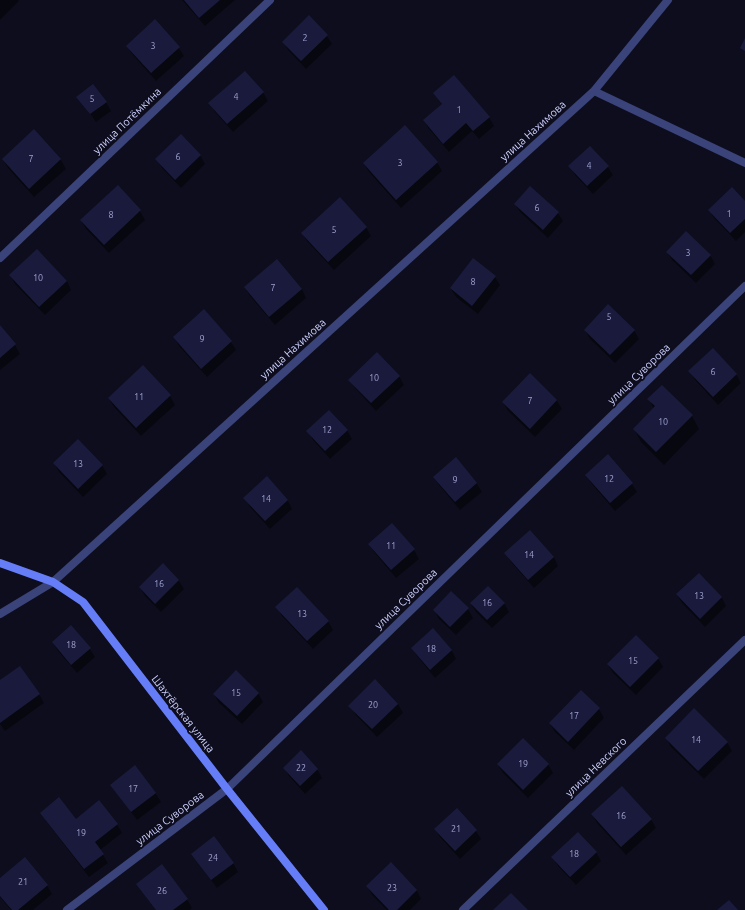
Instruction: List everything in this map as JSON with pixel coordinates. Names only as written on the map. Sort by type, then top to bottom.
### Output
[{"type":"street","name":"улица Потёмкина","points":[[0,258],[270,0]]},
{"type":"street","name":"улица Нахимова","points":[[0,614],[53,582],[594,91],[668,0]]},
{"type":"street","points":[[594,91],[745,163]]},
{"type":"street","name":"улица Суворова","points":[[67,910],[227,789],[745,286]]},
{"type":"street","name":"Шахтёрская улица","points":[[0,564],[53,582],[83,602],[227,789],[324,910]]},
{"type":"street","name":"улица Невского","points":[[463,910],[745,640]]},
{"type":"building","points":[[184,0],[220,0],[199,18]]},
{"type":"building","points":[[309,15],[328,35],[301,61],[282,42]]},
{"type":"building","points":[[155,19],[180,47],[151,73],[126,46]]},
{"type":"building","points":[[745,38],[745,51],[740,48]]},
{"type":"building","points":[[245,71],[264,92],[227,124],[208,103]]},
{"type":"building","points":[[454,75],[490,117],[473,131],[466,123],[443,144],[423,120],[442,104],[433,93]]},
{"type":"building","points":[[93,84],[107,102],[90,114],[76,97]]},
{"type":"building","points":[[405,125],[438,162],[396,200],[363,163]]},
{"type":"building","points":[[34,129],[61,159],[29,189],[2,159]]},
{"type":"building","points":[[181,134],[201,155],[175,180],[155,159]]},
{"type":"building","points":[[590,146],[609,166],[587,186],[568,166]]},
{"type":"building","points":[[118,185],[141,210],[104,245],[80,220]]},
{"type":"building","points":[[530,186],[559,212],[543,230],[514,204]]},
{"type":"building","points":[[732,187],[745,201],[745,219],[730,233],[708,210]]},
{"type":"building","points":[[340,197],[367,227],[328,262],[301,233]]},
{"type":"building","points":[[686,231],[711,255],[691,275],[666,252]]},
{"type":"building","points":[[37,249],[67,281],[39,307],[9,275]]},
{"type":"building","points":[[473,258],[496,276],[472,306],[450,288]]},
{"type":"building","points":[[277,259],[302,289],[269,317],[244,287]]},
{"type":"building","points":[[608,304],[635,330],[610,355],[584,330]]},
{"type":"building","points":[[204,309],[232,341],[201,369],[173,337]]},
{"type":"building","points":[[0,325],[16,344],[0,358]]},
{"type":"building","points":[[713,348],[737,374],[713,397],[688,371]]},
{"type":"building","points":[[377,352],[400,376],[371,403],[348,380]]},
{"type":"building","points":[[143,365],[171,395],[136,428],[108,398]]},
{"type":"building","points":[[530,373],[557,400],[530,429],[502,402]]},
{"type":"building","points":[[662,385],[693,415],[656,452],[633,429],[655,406],[647,399]]},
{"type":"building","points":[[329,410],[348,430],[325,451],[306,431]]},
{"type":"building","points":[[78,439],[103,465],[78,489],[53,463]]},
{"type":"building","points":[[608,454],[633,483],[610,503],[585,475]]},
{"type":"building","points":[[456,457],[477,483],[455,502],[433,477]]},
{"type":"building","points":[[267,476],[288,500],[265,521],[243,498]]},
{"type":"building","points":[[392,523],[415,549],[391,570],[368,544]]},
{"type":"building","points":[[530,530],[554,557],[528,580],[504,553]]},
{"type":"building","points":[[163,563],[179,580],[155,604],[139,587]]},
{"type":"building","points":[[699,573],[722,597],[700,619],[676,594]]},
{"type":"building","points":[[488,586],[505,603],[487,620],[470,603]]},
{"type":"building","points":[[297,587],[329,621],[307,641],[275,607]]},
{"type":"building","points":[[451,591],[469,608],[450,627],[433,610]]},
{"type":"building","points":[[71,625],[91,648],[71,665],[52,642]]},
{"type":"building","points":[[433,628],[452,650],[430,670],[411,648]]},
{"type":"building","points":[[636,635],[659,658],[630,687],[607,664]]},
{"type":"building","points":[[20,666],[40,694],[0,723],[0,680]]},
{"type":"building","points":[[236,670],[259,693],[237,716],[213,694]]},
{"type":"building","points":[[375,679],[398,704],[372,729],[348,706]]},
{"type":"building","points":[[581,690],[600,708],[568,742],[549,723]]},
{"type":"building","points":[[694,708],[728,742],[698,771],[665,738]]},
{"type":"building","points":[[523,738],[549,764],[523,790],[497,764]]},
{"type":"building","points":[[301,750],[318,769],[300,786],[283,768]]},
{"type":"building","points":[[135,765],[156,793],[131,812],[110,785]]},
{"type":"building","points":[[622,786],[652,819],[621,847],[591,814]]},
{"type":"building","points":[[59,797],[76,819],[99,800],[118,824],[95,842],[104,854],[84,869],[40,813]]},
{"type":"building","points":[[457,808],[477,830],[455,851],[434,829]]},
{"type":"building","points":[[578,832],[597,852],[570,877],[551,857]]},
{"type":"building","points":[[214,836],[234,863],[211,880],[191,854]]},
{"type":"building","points":[[25,857],[48,885],[18,910],[12,910],[0,896],[0,878]]},
{"type":"building","points":[[391,862],[417,890],[397,910],[389,910],[366,886]]},
{"type":"building","points":[[162,864],[188,899],[173,910],[156,910],[136,884]]},
{"type":"building","points":[[511,893],[528,910],[493,910]]},
{"type":"building","points":[[729,900],[738,910],[717,910]]}]
